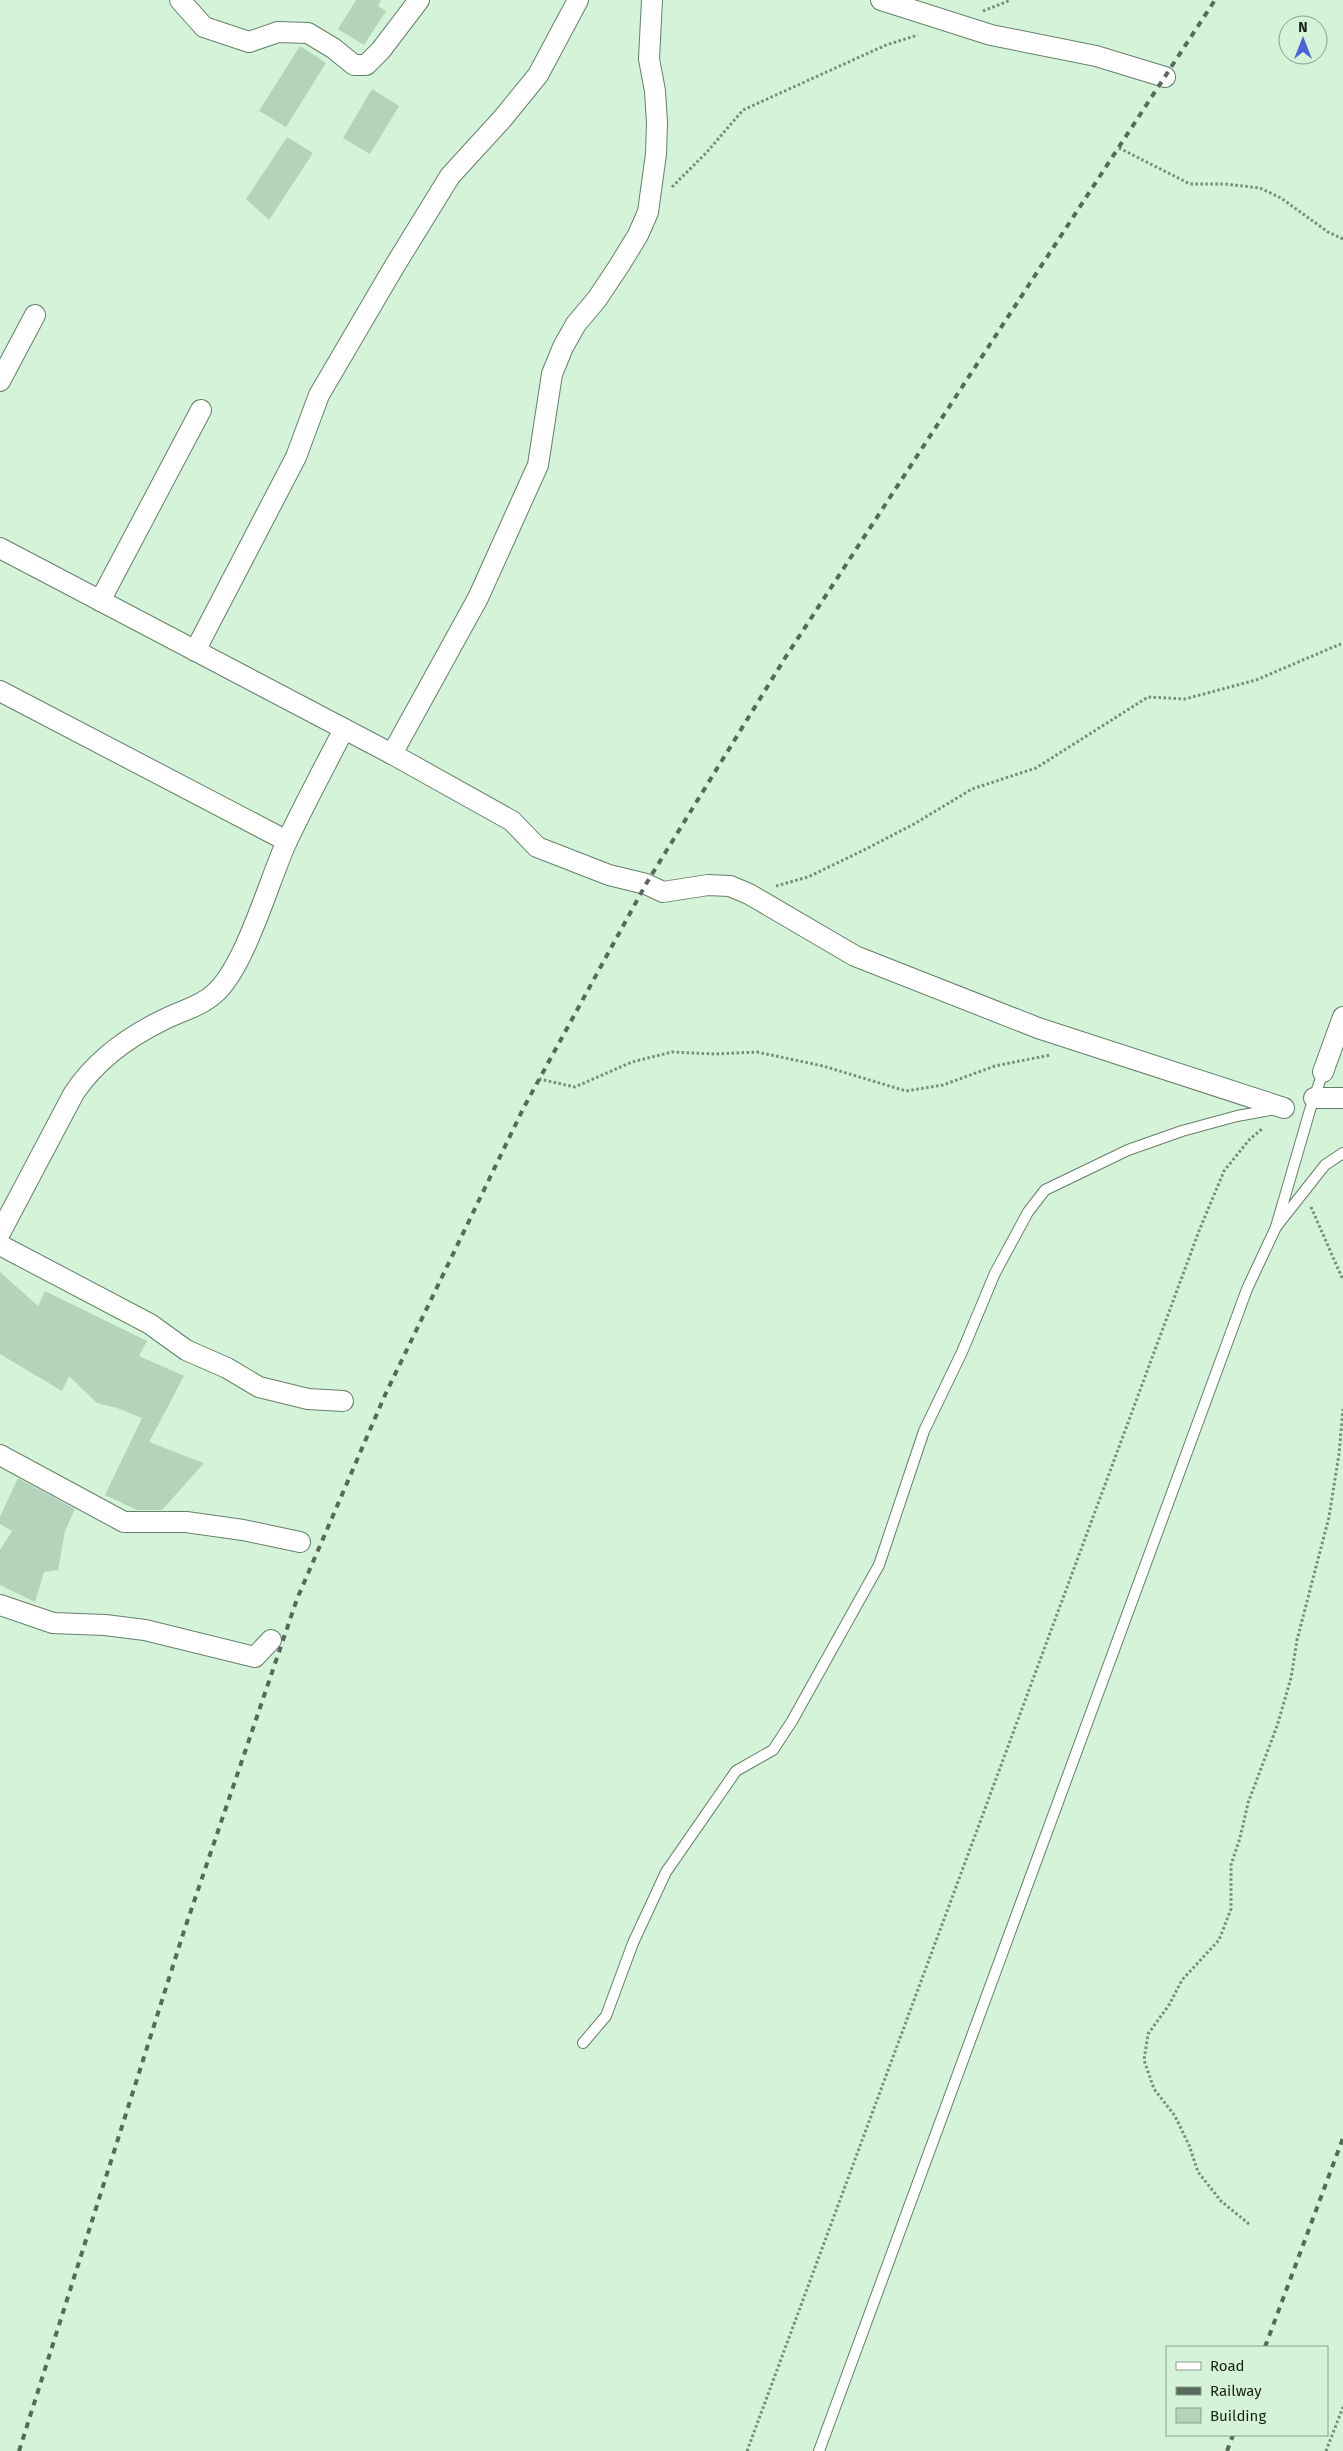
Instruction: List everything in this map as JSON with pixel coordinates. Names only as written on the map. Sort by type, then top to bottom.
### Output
[{"type":"street","points":[[180,0],[204,28],[249,42],[278,32],[308,33],[333,48],[354,65],[366,66],[382,50],[419,0]]},
{"type":"street","points":[[195,651],[296,457],[319,395],[394,267],[450,176],[515,105],[538,75],[578,0]]},
{"type":"street","points":[[392,754],[478,598],[538,465],[552,374],[563,347],[576,324],[597,299],[638,234],[648,212],[656,154],[657,123],[655,90],[649,59],[652,0]]},
{"type":"street","points":[[881,0],[991,35],[1096,56],[1165,77]]},
{"type":"street","points":[[0,381],[35,315]]},
{"type":"street","points":[[100,600],[201,410]]},
{"type":"street","points":[[0,548],[392,754],[512,821],[537,847],[609,874],[646,884],[663,892],[708,885],[730,886],[750,894],[855,956],[1038,1028],[1284,1108]]},
{"type":"street","points":[[0,691],[287,841]]},
{"type":"street","points":[[0,1233],[86,1074],[103,1058],[139,1032],[194,1007],[215,994],[234,969],[287,841],[344,729]]},
{"type":"street","points":[[1323,1072],[1343,1017]]},
{"type":"street","points":[[1314,1098],[1343,1098]]},
{"type":"street","points":[[0,1245],[150,1324],[186,1350],[227,1368],[259,1387],[308,1398],[343,1401]]},
{"type":"street","points":[[0,1455],[124,1522],[186,1522],[243,1530],[300,1542]]},
{"type":"street","points":[[0,1605],[53,1623],[105,1624],[145,1630],[255,1657],[271,1640]]},
{"type":"lane","points":[[819,2451],[1247,1289],[1276,1227],[1323,1072]]},
{"type":"lane","points":[[583,2043],[606,2016],[633,1943],[666,1872],[736,1771],[772,1750],[792,1720],[879,1565],[924,1431],[962,1352],[995,1273],[1028,1212],[1045,1190],[1128,1150],[1182,1131],[1237,1116],[1284,1108]]},
{"type":"lane","points":[[1276,1227],[1325,1165],[1343,1153]]},
{"type":"path","points":[[651,196],[675,185],[743,110],[886,45],[1011,0]]},
{"type":"path","points":[[1119,148],[1190,184],[1225,184],[1260,188],[1281,198],[1328,232],[1343,239]]},
{"type":"path","points":[[750,894],[808,877],[914,824],[972,789],[1036,768],[1148,697],[1185,699],[1256,680],[1343,643]]},
{"type":"path","points":[[539,1079],[575,1087],[632,1062],[672,1052],[714,1054],[757,1052],[823,1066],[906,1090],[943,1085],[995,1066],[1064,1052],[1075,1040]]},
{"type":"path","points":[[747,2451],[1199,1231],[1224,1171],[1249,1140],[1284,1108]]},
{"type":"path","points":[[1302,1194],[1318,1220],[1343,1280]]},
{"type":"path","points":[[1249,2224],[1221,2201],[1198,2172],[1175,2116],[1154,2090],[1144,2060],[1148,2034],[1169,2005],[1182,1980],[1219,1940],[1231,1909],[1231,1864],[1240,1838],[1248,1803],[1283,1707],[1291,1678],[1297,1640],[1330,1517],[1343,1408]]},
{"type":"path","points":[[1326,2451],[1343,2407]]},
{"type":"building","points":[[356,0],[381,0],[378,6],[386,11],[364,45],[338,29]]},
{"type":"building","points":[[300,46],[326,63],[286,127],[259,111]]},
{"type":"building","points":[[372,89],[399,106],[370,154],[343,138]]},
{"type":"building","points":[[287,137],[313,153],[269,220],[246,199]]},
{"type":"building","points":[[0,1272],[38,1306],[45,1291],[147,1341],[139,1356],[184,1376],[149,1442],[204,1463],[162,1510],[137,1510],[105,1495],[142,1418],[117,1408],[97,1403],[69,1376],[62,1391],[0,1354]]},
{"type":"building","points":[[18,1478],[75,1509],[65,1531],[58,1570],[44,1572],[35,1602],[0,1585],[0,1550],[12,1531],[0,1524],[0,1517]]},
{"type":"railway","points":[[19,2451],[184,1931],[297,1599],[385,1395],[524,1107],[646,884],[785,658],[1215,0]]},
{"type":"railway","points":[[1265,2346],[1343,2138]]},
{"type":"railway","points":[[1227,2451],[1233,2436]]}]
